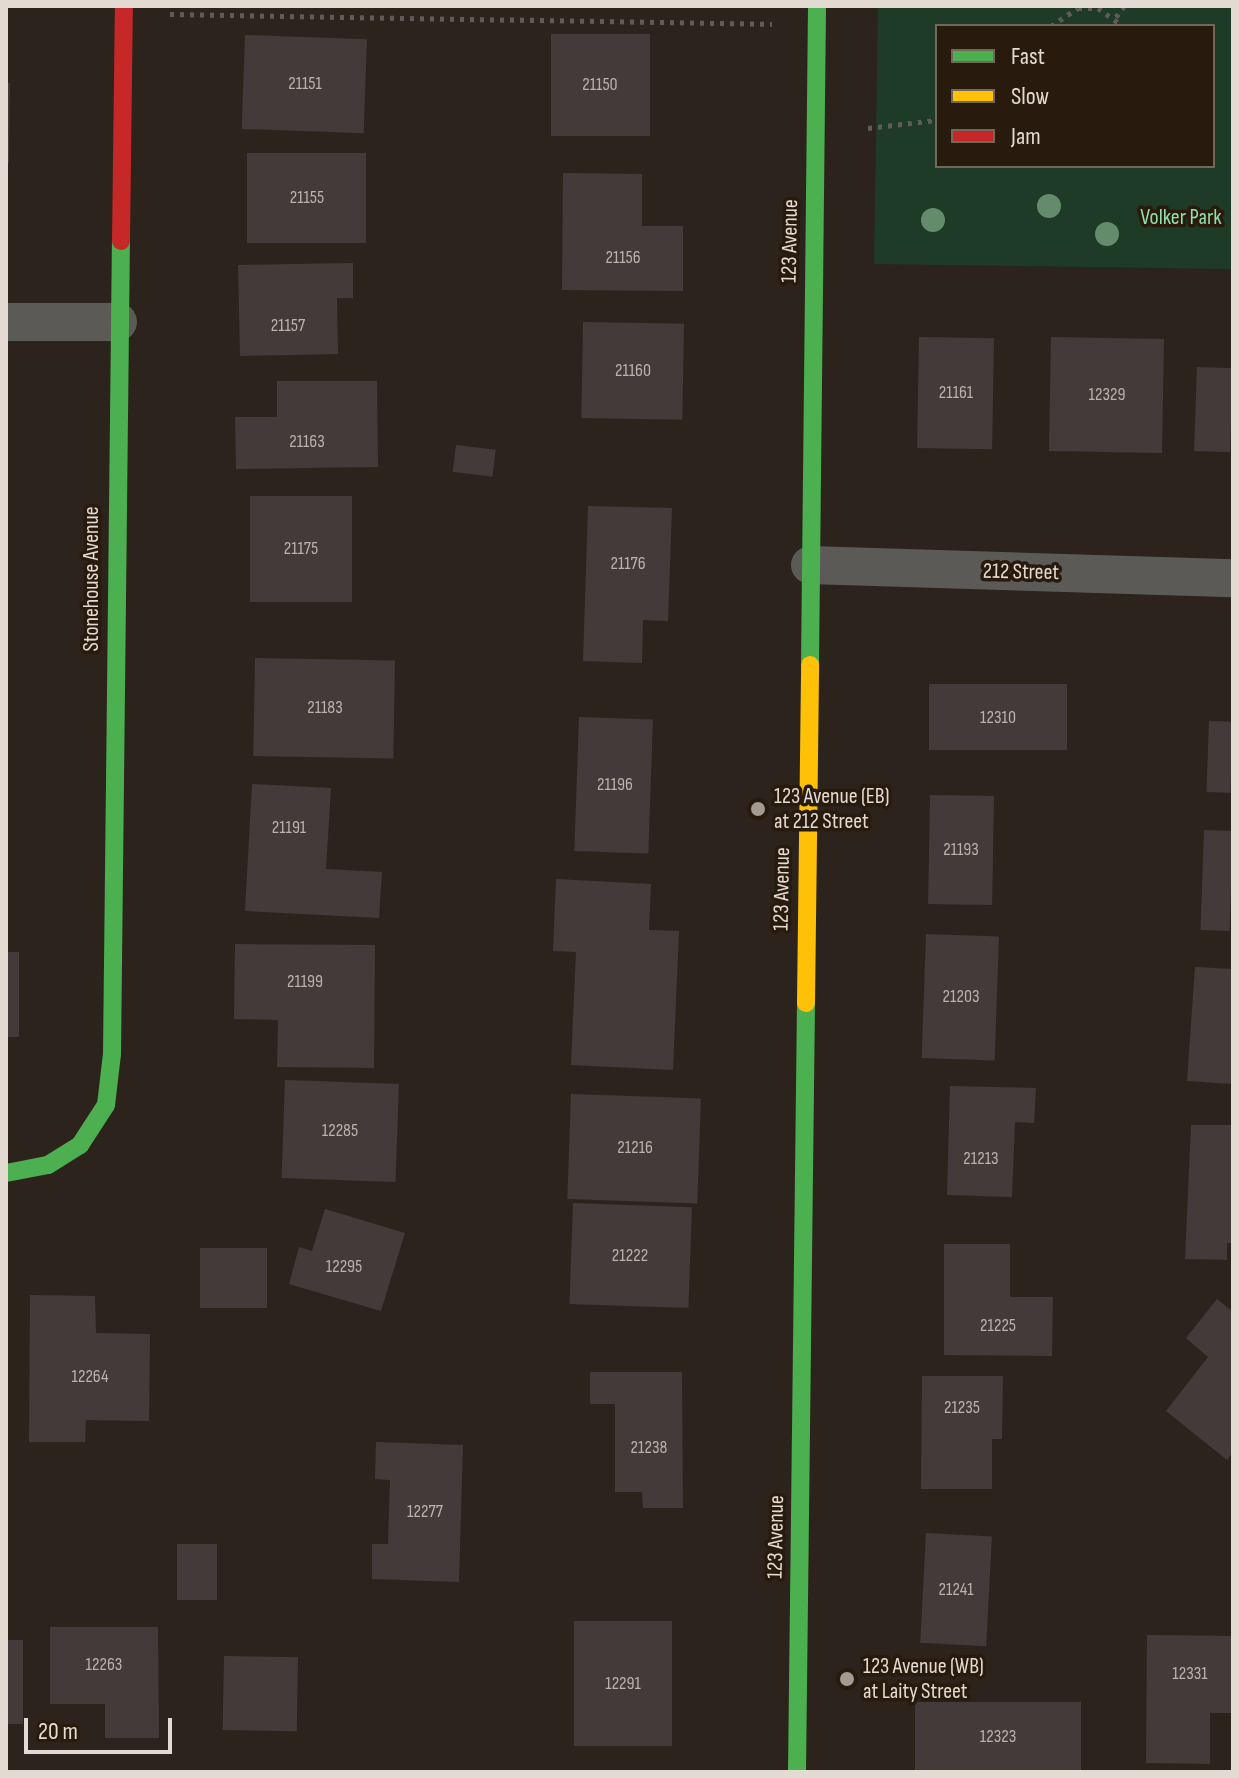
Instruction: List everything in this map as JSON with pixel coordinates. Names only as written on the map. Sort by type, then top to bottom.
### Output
[{"type":"street","name":"Stonehouse Avenue","points":[[6,1173],[48,1165],[80,1145],[106,1105],[112,1054],[118,322],[124,9]]},
{"type":"street","name":"123 Avenue","points":[[797,1772],[817,15]]},
{"type":"street","points":[[6,322],[118,322]]},
{"type":"street","name":"212 Street","points":[[810,565],[1233,578]]},
{"type":"path","points":[[1116,17],[1124,6]]},
{"type":"path","points":[[1054,24],[1078,8],[1098,8],[1116,17],[1121,24]]},
{"type":"path","points":[[124,9],[817,15]]},
{"type":"path","points":[[868,128],[935,120]]},
{"type":"green space","name":"Volker Park","points":[[878,6],[1233,6],[1233,269],[874,264]]},
{"type":"building","points":[[551,34],[650,34],[650,136],[551,136]]},
{"type":"building","points":[[245,35],[367,39],[364,133],[242,129]]},
{"type":"building","points":[[6,83],[10,83],[9,163],[6,163]]},
{"type":"building","points":[[247,153],[366,153],[366,243],[247,243]]},
{"type":"building","points":[[563,173],[642,174],[642,226],[683,226],[683,291],[562,290]]},
{"type":"building","points":[[353,263],[353,298],[337,298],[338,354],[240,356],[238,265]]},
{"type":"building","points":[[583,322],[684,324],[682,420],[581,418]]},
{"type":"building","points":[[919,337],[994,338],[992,449],[917,448]]},
{"type":"building","points":[[1051,337],[1164,339],[1162,453],[1049,451]]},
{"type":"building","points":[[1197,367],[1233,368],[1230,452],[1194,451]]},
{"type":"building","points":[[277,381],[377,381],[378,467],[236,469],[235,417],[277,417]]},
{"type":"building","points":[[456,445],[496,450],[492,477],[453,472]]},
{"type":"building","points":[[250,496],[352,496],[352,602],[250,602]]},
{"type":"building","points":[[588,506],[672,508],[668,621],[643,620],[642,663],[583,661]]},
{"type":"building","points":[[255,658],[395,660],[393,758],[253,756]]},
{"type":"building","points":[[929,684],[1067,684],[1067,750],[929,750]]},
{"type":"building","points":[[579,717],[653,720],[648,854],[574,851]]},
{"type":"building","points":[[1209,721],[1233,722],[1231,793],[1207,792]]},
{"type":"building","points":[[252,784],[331,788],[326,869],[382,872],[379,918],[245,911]]},
{"type":"building","points":[[930,795],[994,796],[992,905],[928,904]]},
{"type":"building","points":[[1204,830],[1233,831],[1229,931],[1201,930]]},
{"type":"building","points":[[556,879],[651,884],[649,930],[679,931],[673,1070],[571,1065],[576,952],[553,951]]},
{"type":"building","points":[[926,934],[999,937],[995,1060],[922,1058]]},
{"type":"building","points":[[235,944],[375,945],[374,1068],[277,1067],[278,1020],[234,1019]]},
{"type":"building","points":[[6,952],[19,952],[19,1037],[6,1037]]},
{"type":"building","points":[[1195,967],[1233,969],[1233,1084],[1187,1081]]},
{"type":"building","points":[[285,1080],[399,1084],[396,1182],[282,1178]]},
{"type":"building","points":[[950,1086],[1036,1088],[1034,1123],[1015,1122],[1012,1197],[947,1195]]},
{"type":"building","points":[[571,1094],[701,1099],[697,1203],[567,1199]]},
{"type":"building","points":[[1191,1125],[1233,1125],[1233,1243],[1227,1243],[1227,1260],[1185,1259]]},
{"type":"building","points":[[573,1203],[692,1207],[688,1308],[569,1304]]},
{"type":"building","points":[[325,1209],[405,1233],[381,1311],[289,1284],[299,1247],[312,1251]]},
{"type":"building","points":[[944,1244],[1010,1244],[1010,1297],[1053,1297],[1052,1356],[944,1355]]},
{"type":"building","points":[[200,1248],[267,1248],[267,1308],[200,1308]]},
{"type":"building","points":[[30,1295],[95,1296],[96,1333],[150,1334],[149,1421],[86,1420],[85,1442],[29,1442]]},
{"type":"building","points":[[1217,1299],[1233,1312],[1233,1452],[1227,1460],[1166,1411],[1208,1357],[1186,1338]]},
{"type":"building","points":[[590,1372],[682,1372],[683,1508],[643,1508],[642,1492],[615,1492],[615,1404],[590,1404]]},
{"type":"building","points":[[922,1376],[1003,1376],[1002,1439],[992,1439],[992,1489],[921,1489]]},
{"type":"building","points":[[376,1442],[463,1445],[459,1582],[372,1579],[372,1544],[388,1544],[390,1480],[375,1479]]},
{"type":"building","points":[[926,1533],[992,1536],[986,1646],[920,1643]]},
{"type":"building","points":[[177,1544],[217,1544],[217,1600],[177,1600]]},
{"type":"building","points":[[574,1621],[672,1621],[672,1746],[574,1746]]},
{"type":"building","points":[[50,1627],[158,1627],[159,1738],[105,1738],[105,1704],[50,1704]]},
{"type":"building","points":[[1147,1635],[1233,1636],[1233,1713],[1210,1713],[1210,1764],[1146,1763]]},
{"type":"building","points":[[6,1640],[23,1640],[23,1724],[6,1724]]},
{"type":"building","points":[[224,1656],[298,1657],[297,1731],[223,1730]]},
{"type":"building","points":[[915,1702],[1081,1702],[1081,1772],[915,1772]]},
{"type":"traffic: fast","points":[[810,665],[817,6]]},
{"type":"traffic: fast","points":[[6,1173],[48,1165],[80,1145],[106,1105],[112,1054],[121,241]]},
{"type":"traffic: fast","points":[[797,1772],[806,1003]]},
{"type":"traffic: slow","points":[[806,1003],[810,665]]},
{"type":"traffic: jam","points":[[121,241],[124,6]]},
{"type":"place","name":"123 Avenue (EB) at 212 Street","points":[[758,809]]},
{"type":"place","name":"123 Avenue (WB) at Laity Street","points":[[847,1679]]}]
